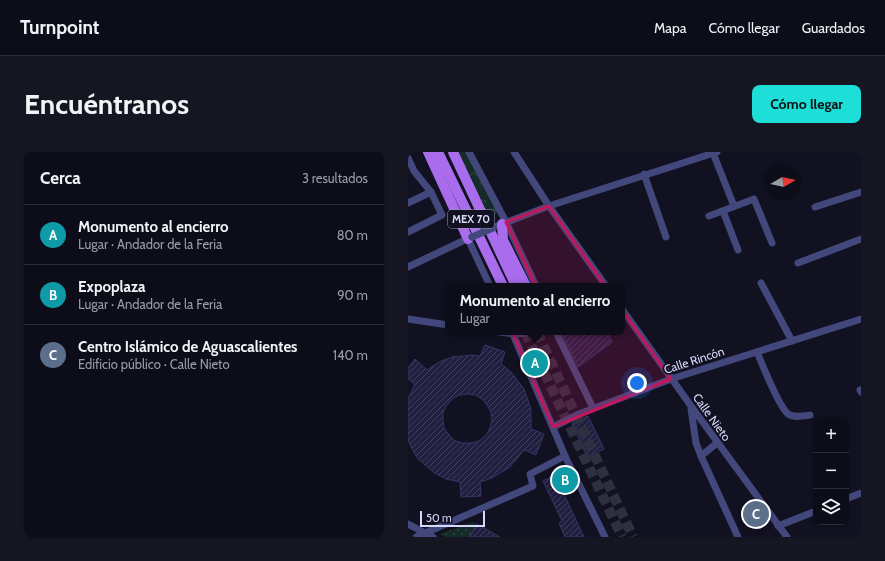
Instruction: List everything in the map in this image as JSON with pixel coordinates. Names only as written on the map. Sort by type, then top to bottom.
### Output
[{"type":"main road","points":[[428,152],[470,238]]},
{"type":"main road","name":"MEX 70","points":[[438,152],[502,283]]},
{"type":"main road","name":"MEX 70","points":[[453,152],[515,283]]},
{"type":"main road","points":[[500,224],[503,240],[524,283]]},
{"type":"street","points":[[469,152],[500,224],[534,283]]},
{"type":"street","points":[[514,152],[549,206],[604,283]]},
{"type":"street","points":[[408,267],[500,224],[644,174],[715,153],[734,206]]},
{"type":"street","points":[[408,158],[411,173],[431,192],[442,215],[408,232]]},
{"type":"street","points":[[644,174],[666,237]]},
{"type":"street","points":[[408,203],[431,192]]},
{"type":"street","points":[[815,207],[861,192]]},
{"type":"street","points":[[709,216],[752,199],[755,200],[772,243]]},
{"type":"street","points":[[723,211],[738,250]]},
{"type":"street","points":[[470,238],[489,283]]},
{"type":"street","points":[[798,263],[861,239]]},
{"type":"street","points":[[761,283],[792,341]]},
{"type":"street","name":"Calle Nieto","points":[[625,313],[717,443],[787,537]]},
{"type":"street","points":[[408,319],[445,324]]},
{"type":"street","name":"Calle Rincón","points":[[553,427],[593,408],[671,378],[861,319]]},
{"type":"street","points":[[513,335],[565,456],[605,537]]},
{"type":"street","points":[[557,335],[593,408]]},
{"type":"street","points":[[757,352],[781,405],[789,415],[810,415]]},
{"type":"street","points":[[691,406],[696,443],[738,537]]},
{"type":"street","points":[[701,456],[717,443]]},
{"type":"street","points":[[416,537],[533,486],[530,474],[565,456]]},
{"type":"street","points":[[849,498],[861,493]]},
{"type":"street","points":[[778,526],[813,512]]},
{"type":"street","points":[[408,524],[433,537]]},
{"type":"highlighted area","points":[[549,206],[671,379],[553,427],[513,334],[556,331],[506,222]]},
{"type":"green space","points":[[457,152],[472,152],[503,210],[487,218]]},
{"type":"green space","points":[[472,522],[477,524],[470,537],[445,537],[440,534]]},
{"type":"building","points":[[562,335],[608,335],[612,342],[578,367]]},
{"type":"building","points":[[485,345],[505,352],[501,364],[511,372],[524,389],[531,409],[531,429],[544,434],[536,455],[524,450],[510,467],[492,478],[480,482],[481,496],[461,497],[460,482],[446,479],[433,472],[417,458],[408,440],[408,399],[415,384],[408,379],[408,368],[415,359],[427,370],[439,362],[452,357],[473,355],[480,356]],"holes":[[[459,395],[475,395],[482,399],[491,412],[492,420],[490,428],[486,435],[479,441],[472,443],[455,441],[444,428],[443,412],[452,399]]]},
{"type":"building","points":[[588,416],[604,449],[587,457],[572,423]]},
{"type":"building","points":[[555,475],[584,537],[565,537],[559,523],[562,521],[543,481]]},
{"type":"building","points":[[477,524],[500,537],[470,537]]},
{"type":"tunnel","points":[[526,335],[622,537]]},
{"type":"tunnel","points":[[538,335],[633,537]]},
{"type":"place","name":"Monumento al encierro","points":[[535,363]]},
{"type":"place","name":"Expoplaza","points":[[565,480]]},
{"type":"place","name":"Centro Islámico de Aguascalientes","points":[[756,514]]}]
